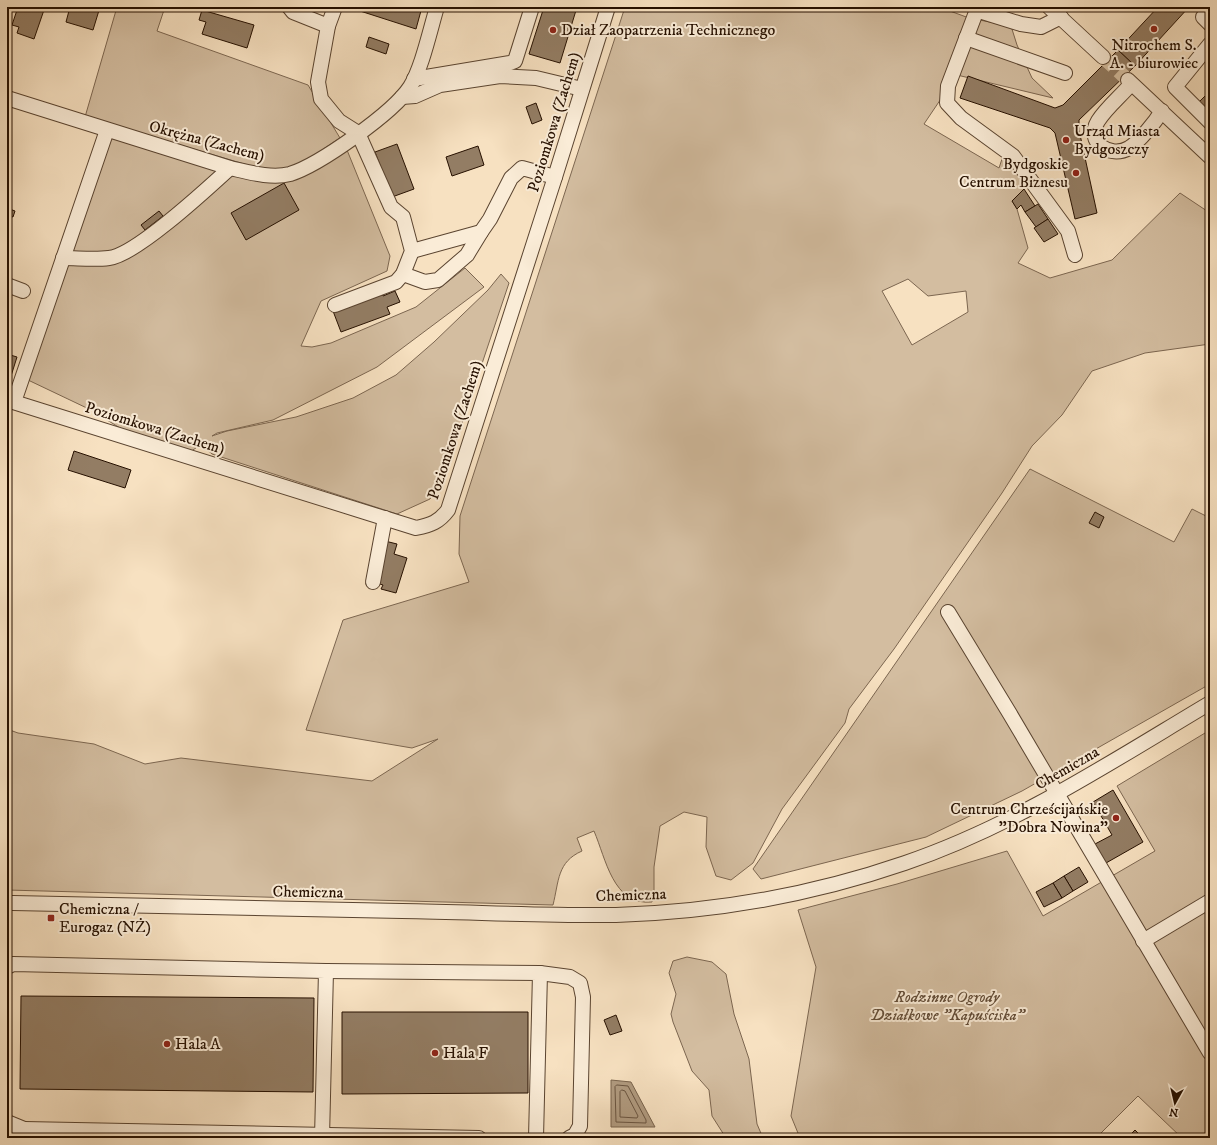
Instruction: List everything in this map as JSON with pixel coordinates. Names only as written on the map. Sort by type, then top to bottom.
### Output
[{"type":"street","points":[[289,7],[293,12],[328,26]]},
{"type":"street","points":[[335,7],[328,26],[318,82],[318,90],[321,100],[339,121],[358,133],[391,207],[403,217],[412,252],[403,274],[396,282],[335,305]]},
{"type":"street","name":"Okrężna (Zachem)","points":[[7,98],[230,168],[265,175],[289,174],[327,155],[395,105],[414,79],[437,7]]},
{"type":"street","points":[[414,79],[515,61],[532,7]]},
{"type":"street","name":"Poziomkowa (Zachem)","points":[[10,401],[416,528],[430,525],[440,520],[448,510],[608,7]]},
{"type":"street","points":[[1049,7],[1103,57]]},
{"type":"street","points":[[1061,18],[1041,27],[1021,24],[977,8],[948,86],[947,103],[961,118],[1013,156],[1068,231],[1075,256]]},
{"type":"street","points":[[966,38],[1065,73]]},
{"type":"street","points":[[1210,44],[1175,88],[1210,122]]},
{"type":"street","points":[[402,97],[415,96],[440,85],[500,76],[536,78],[582,89]]},
{"type":"street","points":[[1162,111],[1152,125],[1130,147],[1118,152],[1106,151],[1097,143],[1094,131],[1098,121],[1130,82],[1162,111],[1210,157]]},
{"type":"street","points":[[10,401],[63,258],[106,130]]},
{"type":"street","points":[[63,258],[110,258],[129,251],[198,196],[230,168]]},
{"type":"street","points":[[403,274],[425,282],[438,280],[467,255],[510,178],[522,168],[555,177]]},
{"type":"street","points":[[412,252],[481,232]]},
{"type":"street","points":[[7,285],[23,291]]},
{"type":"street","points":[[373,582],[385,518]]},
{"type":"street","points":[[948,612],[1210,1053]]},
{"type":"street","name":"Chemiczna","points":[[7,903],[616,921],[750,903],[792,895],[848,881],[902,864],[956,844],[1006,821],[1057,794],[1210,703]]},
{"type":"street","points":[[1143,941],[1210,902]]},
{"type":"street","points":[[7,967],[13,964],[326,971],[540,973],[570,977],[580,983],[583,997],[580,1126],[575,1135],[570,1138]]},
{"type":"street","points":[[322,1136],[326,971]]},
{"type":"street","points":[[536,1138],[540,973]]},
{"type":"street","points":[[8,1118],[18,1133],[479,1138]]},
{"type":"green space","points":[[117,7],[165,7],[157,31],[308,85],[340,138],[296,165],[280,169],[270,169],[251,166],[85,117]]},
{"type":"green space","points":[[625,7],[939,7],[969,18],[1011,26],[1017,45],[1032,78],[1053,98],[957,75],[924,124],[999,168],[1003,156],[1022,178],[1024,189],[1012,201],[1017,209],[1028,248],[1018,263],[1050,278],[1112,260],[1180,193],[1210,213],[1210,344],[1145,353],[1092,371],[1062,415],[1032,446],[1002,493],[894,649],[849,709],[845,723],[782,809],[753,863],[731,880],[716,876],[706,847],[707,817],[684,812],[660,826],[654,867],[654,893],[652,902],[639,901],[628,897],[620,889],[607,867],[594,831],[577,838],[582,851],[574,855],[563,867],[558,880],[553,905],[7,890],[7,729],[18,733],[94,744],[145,764],[181,758],[372,781],[438,739],[412,748],[306,730],[343,620],[469,582],[459,554],[460,516]],"holes":[[[908,279],[928,296],[966,291],[968,312],[912,345],[882,291]]]},
{"type":"green space","points":[[109,137],[269,180],[347,150],[390,256],[387,271],[321,301],[301,346],[312,347],[331,343],[416,307],[465,268],[484,287],[377,367],[273,420],[217,433],[212,436],[227,431],[296,417],[353,398],[396,375],[434,342],[488,290],[501,274],[509,283],[448,465],[430,499],[397,514],[212,454],[203,446],[206,441],[190,452],[128,433],[91,410],[28,380]]},
{"type":"green space","points":[[1030,469],[1174,542],[1192,509],[1210,518],[1210,684],[1022,791],[926,837],[761,879],[753,869]]},
{"type":"green space","name":"Rodzinne Ogrody Działkowe \"Kapuściska\"","points":[[1210,730],[1210,1138],[1182,1138],[1138,1096],[1096,1138],[800,1138],[791,1116],[816,967],[798,910],[897,884],[1007,851],[1043,916],[1155,851],[1117,786]]},
{"type":"green space","points":[[687,957],[712,962],[726,974],[734,1014],[749,1059],[757,1124],[763,1138],[726,1138],[712,1116],[709,1090],[692,1071],[671,1014],[676,994],[669,973],[673,961]]},
{"type":"water","points":[[611,1080],[631,1082],[655,1127],[611,1127]]},
{"type":"building","points":[[18,7],[45,7],[34,39],[17,33],[19,27],[12,25]]},
{"type":"building","points":[[70,7],[100,7],[93,30],[66,22]]},
{"type":"building","points":[[358,7],[422,7],[416,29],[357,10]]},
{"type":"building","name":"Dział Zaopatrzenia Technicznego","points":[[544,7],[577,7],[560,63],[529,54]]},
{"type":"building","name":"Nitrochem S. A. - biurowiec","points":[[1158,7],[1189,7],[1135,66],[1118,50]]},
{"type":"building","points":[[202,10],[254,25],[247,48],[202,34],[206,22],[199,20]]},
{"type":"building","points":[[369,37],[389,44],[386,54],[366,47]]},
{"type":"building","name":"Bydgoskie Centrum Biznesu","points":[[1118,50],[1135,66],[1079,120],[1079,130],[1097,213],[1075,219],[1055,133],[1050,128],[960,98],[968,76],[1055,108],[1063,105]]},
{"type":"building","points":[[1210,91],[1210,112],[1199,102]]},
{"type":"building","points":[[536,103],[542,120],[532,124],[526,107]]},
{"type":"building","points":[[397,144],[414,189],[392,197],[375,152]]},
{"type":"building","points":[[478,146],[484,165],[452,176],[446,157]]},
{"type":"building","points":[[284,183],[299,210],[246,240],[231,213]]},
{"type":"building","points":[[1024,189],[1035,206],[1025,212],[1021,205],[1017,209],[1012,201]]},
{"type":"building","points":[[1038,204],[1048,219],[1036,227],[1025,212]]},
{"type":"building","points":[[7,208],[15,211],[13,217],[7,215]]},
{"type":"building","points":[[159,211],[163,216],[145,230],[141,225]]},
{"type":"building","points":[[1048,219],[1058,234],[1044,242],[1034,228]]},
{"type":"building","points":[[395,291],[400,302],[387,307],[390,314],[341,332],[333,311],[382,293],[383,296]]},
{"type":"building","points":[[7,354],[17,357],[11,376],[7,374]]},
{"type":"building","points":[[74,451],[131,470],[125,488],[68,470]]},
{"type":"building","points":[[1095,512],[1104,517],[1099,528],[1089,523]]},
{"type":"building","points":[[385,541],[397,544],[394,554],[407,558],[396,593],[381,589],[383,585],[373,582]]},
{"type":"building","name":"Centrum Chrześcijańskie \"Dobra Nowina\"","points":[[1113,790],[1143,842],[1106,863],[1095,844],[1112,835],[1093,802]]},
{"type":"building","points":[[1079,867],[1088,882],[1073,891],[1064,876]]},
{"type":"building","points":[[1064,876],[1073,891],[1062,898],[1053,883]]},
{"type":"building","points":[[1053,883],[1062,898],[1044,907],[1036,892]]},
{"type":"building","name":"Hala A","points":[[21,996],[314,998],[313,1092],[20,1089]]},
{"type":"building","name":"Hala F","points":[[342,1012],[528,1012],[528,1093],[342,1094]]},
{"type":"building","points":[[616,1015],[622,1031],[610,1035],[604,1020]]},
{"type":"building","points":[[1135,1130],[1142,1137],[1143,1136],[1145,1138],[1127,1138]]},
{"type":"tunnel","points":[[1103,57],[1128,80]]},
{"type":"place","name":"Nitrochem S. A. - biurowiec","points":[[1154,29]]},
{"type":"place","name":"Dział Zaopatrzenia Technicznego","points":[[553,30]]},
{"type":"place","name":"Urząd Miasta Bydgoszczy","points":[[1066,140]]},
{"type":"place","name":"Bydgoskie Centrum Biznesu","points":[[1076,173]]},
{"type":"place","name":"Centrum Chrześcijańskie \"Dobra Nowina\"","points":[[1116,818]]},
{"type":"place","name":"Chemiczna / Eurogaz (NŻ)","points":[[51,918]]},
{"type":"place","name":"Hala A","points":[[167,1044]]},
{"type":"place","name":"Hala F","points":[[435,1053]]}]
